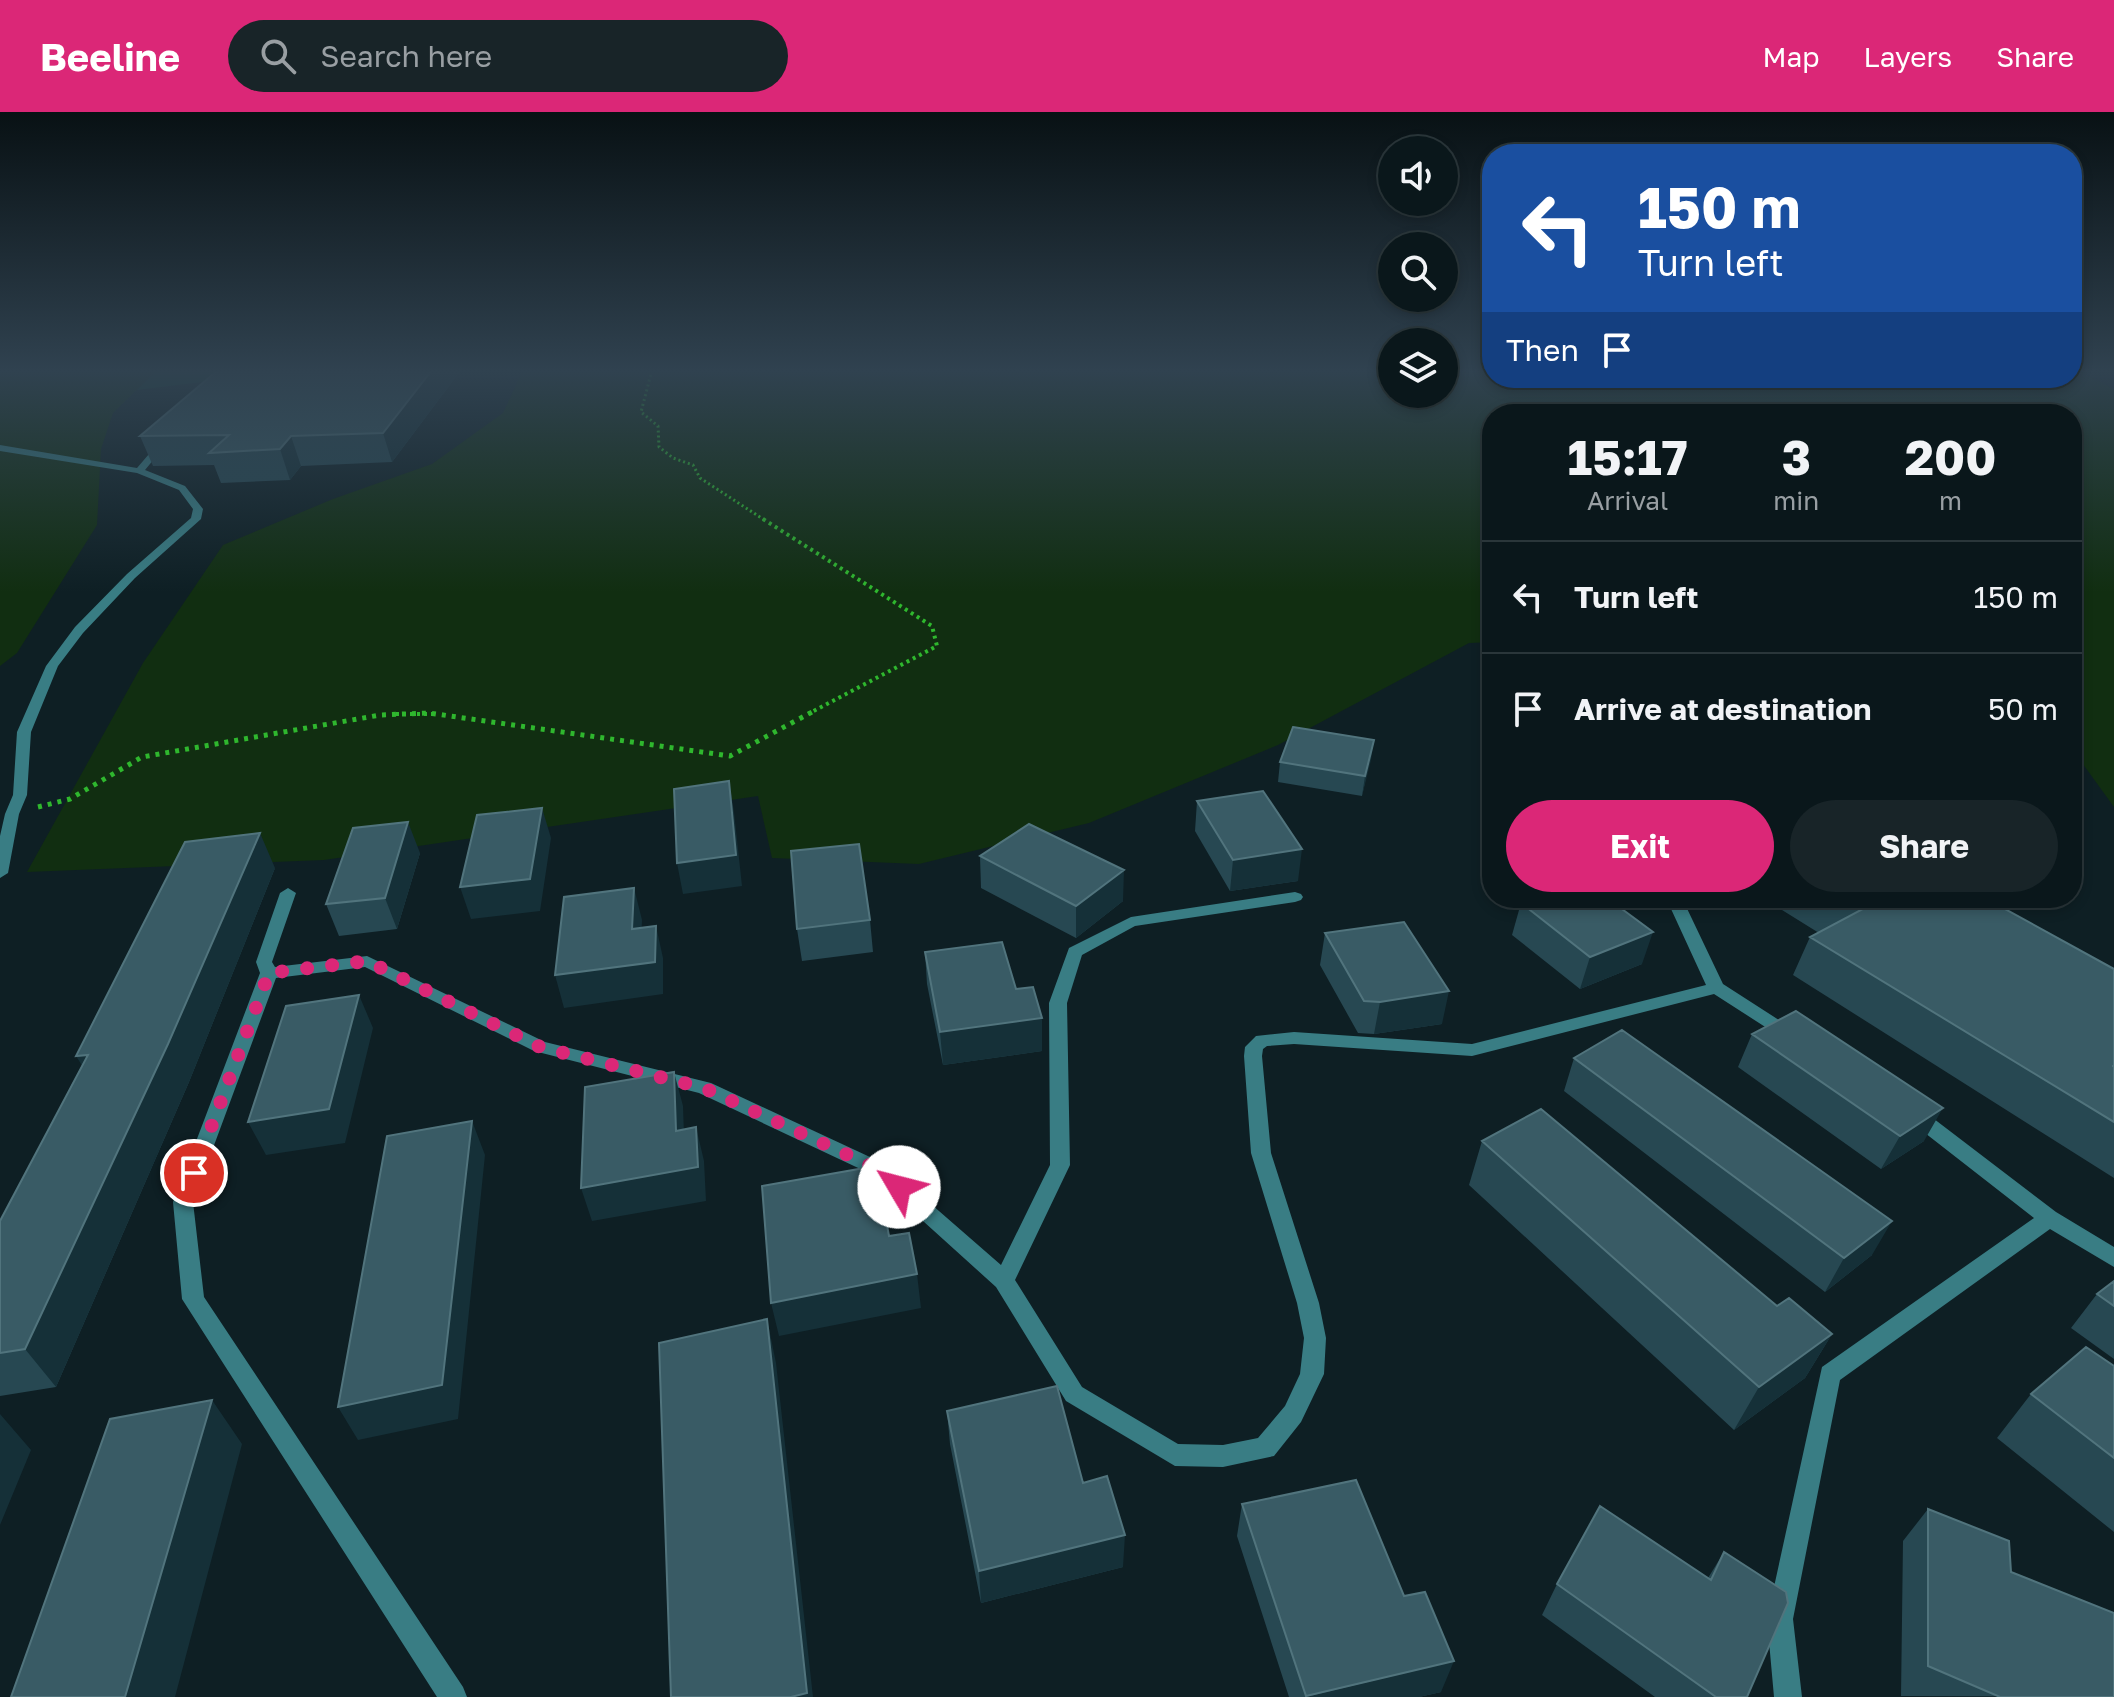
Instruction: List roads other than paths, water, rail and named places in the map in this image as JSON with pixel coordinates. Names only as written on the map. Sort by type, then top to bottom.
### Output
[{"type":"street","points":[[139,471],[162,444]]},
{"type":"street","points":[[0,448],[139,471],[182,488],[198,509],[196,519],[131,576],[79,630],[52,666],[24,732],[20,795],[12,814],[0,873]]},
{"type":"street","points":[[288,893],[264,962],[269,973],[183,1202],[193,1299],[453,1697]]},
{"type":"street","points":[[1004,1281],[1060,1165],[1058,1003],[1075,952],[1131,922],[1295,897]]},
{"type":"street","points":[[1679,908],[1716,988],[1806,1046]]},
{"type":"street","points":[[269,973],[367,961],[540,1047],[704,1088],[878,1169],[1004,1281],[1074,1394],[1175,1455],[1223,1456],[1265,1448],[1293,1414],[1312,1374],[1315,1338],[1295,1260],[1261,1153],[1254,1047],[1262,1040],[1294,1038],[1472,1050],[1716,988]]},
{"type":"street","points":[[1896,1103],[1922,1119],[2049,1218],[2114,1258]]},
{"type":"street","points":[[1788,1697],[1780,1619],[1830,1374],[2049,1218]]}]
